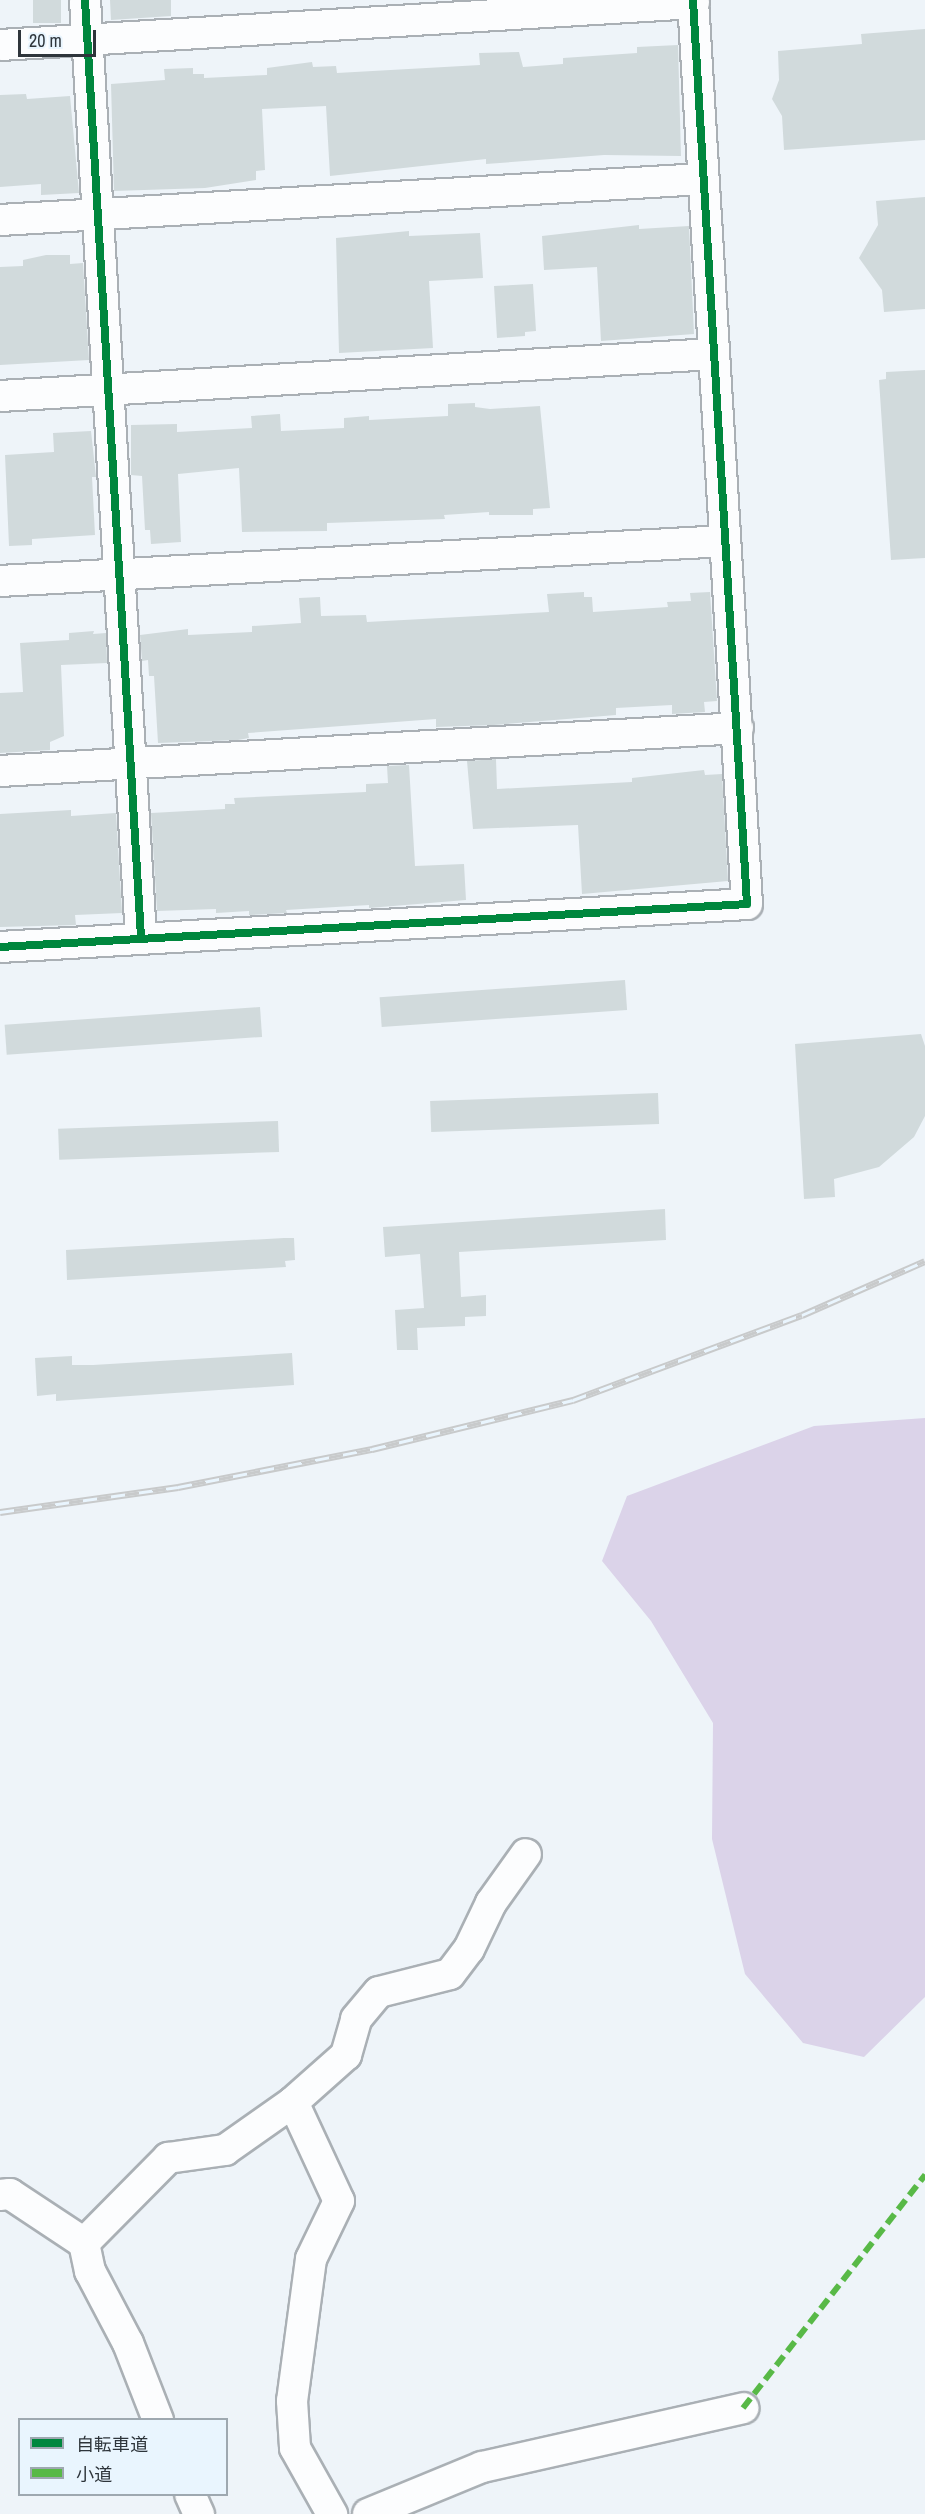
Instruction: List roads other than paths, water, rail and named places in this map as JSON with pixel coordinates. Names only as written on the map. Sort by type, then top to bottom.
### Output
[{"type":"street","points":[[85,0],[141,938]]},
{"type":"street","points":[[0,45],[694,2],[702,179],[738,728],[747,904],[0,947]]},
{"type":"street","points":[[0,220],[702,179]]},
{"type":"street","points":[[0,396],[713,354]]},
{"type":"street","points":[[0,580],[724,541]]},
{"type":"street","points":[[0,771],[738,728]]},
{"type":"street","points":[[84,2243],[168,2158],[225,2150],[293,2102],[346,2055],[356,2019],[379,1992],[450,1974],[469,1949],[490,1903],[526,1854]]},
{"type":"street","points":[[293,2102],[339,2201],[311,2259],[292,2401],[295,2448],[333,2514]]},
{"type":"street","points":[[0,2195],[10,2194],[84,2243],[90,2271],[128,2343],[157,2418]]},
{"type":"street","points":[[368,2514],[482,2467],[743,2408]]},
{"type":"street","points":[[191,2496],[199,2514]]},
{"type":"railway","points":[[0,1512],[178,1487],[372,1449],[573,1400],[802,1315],[925,1261]]}]
